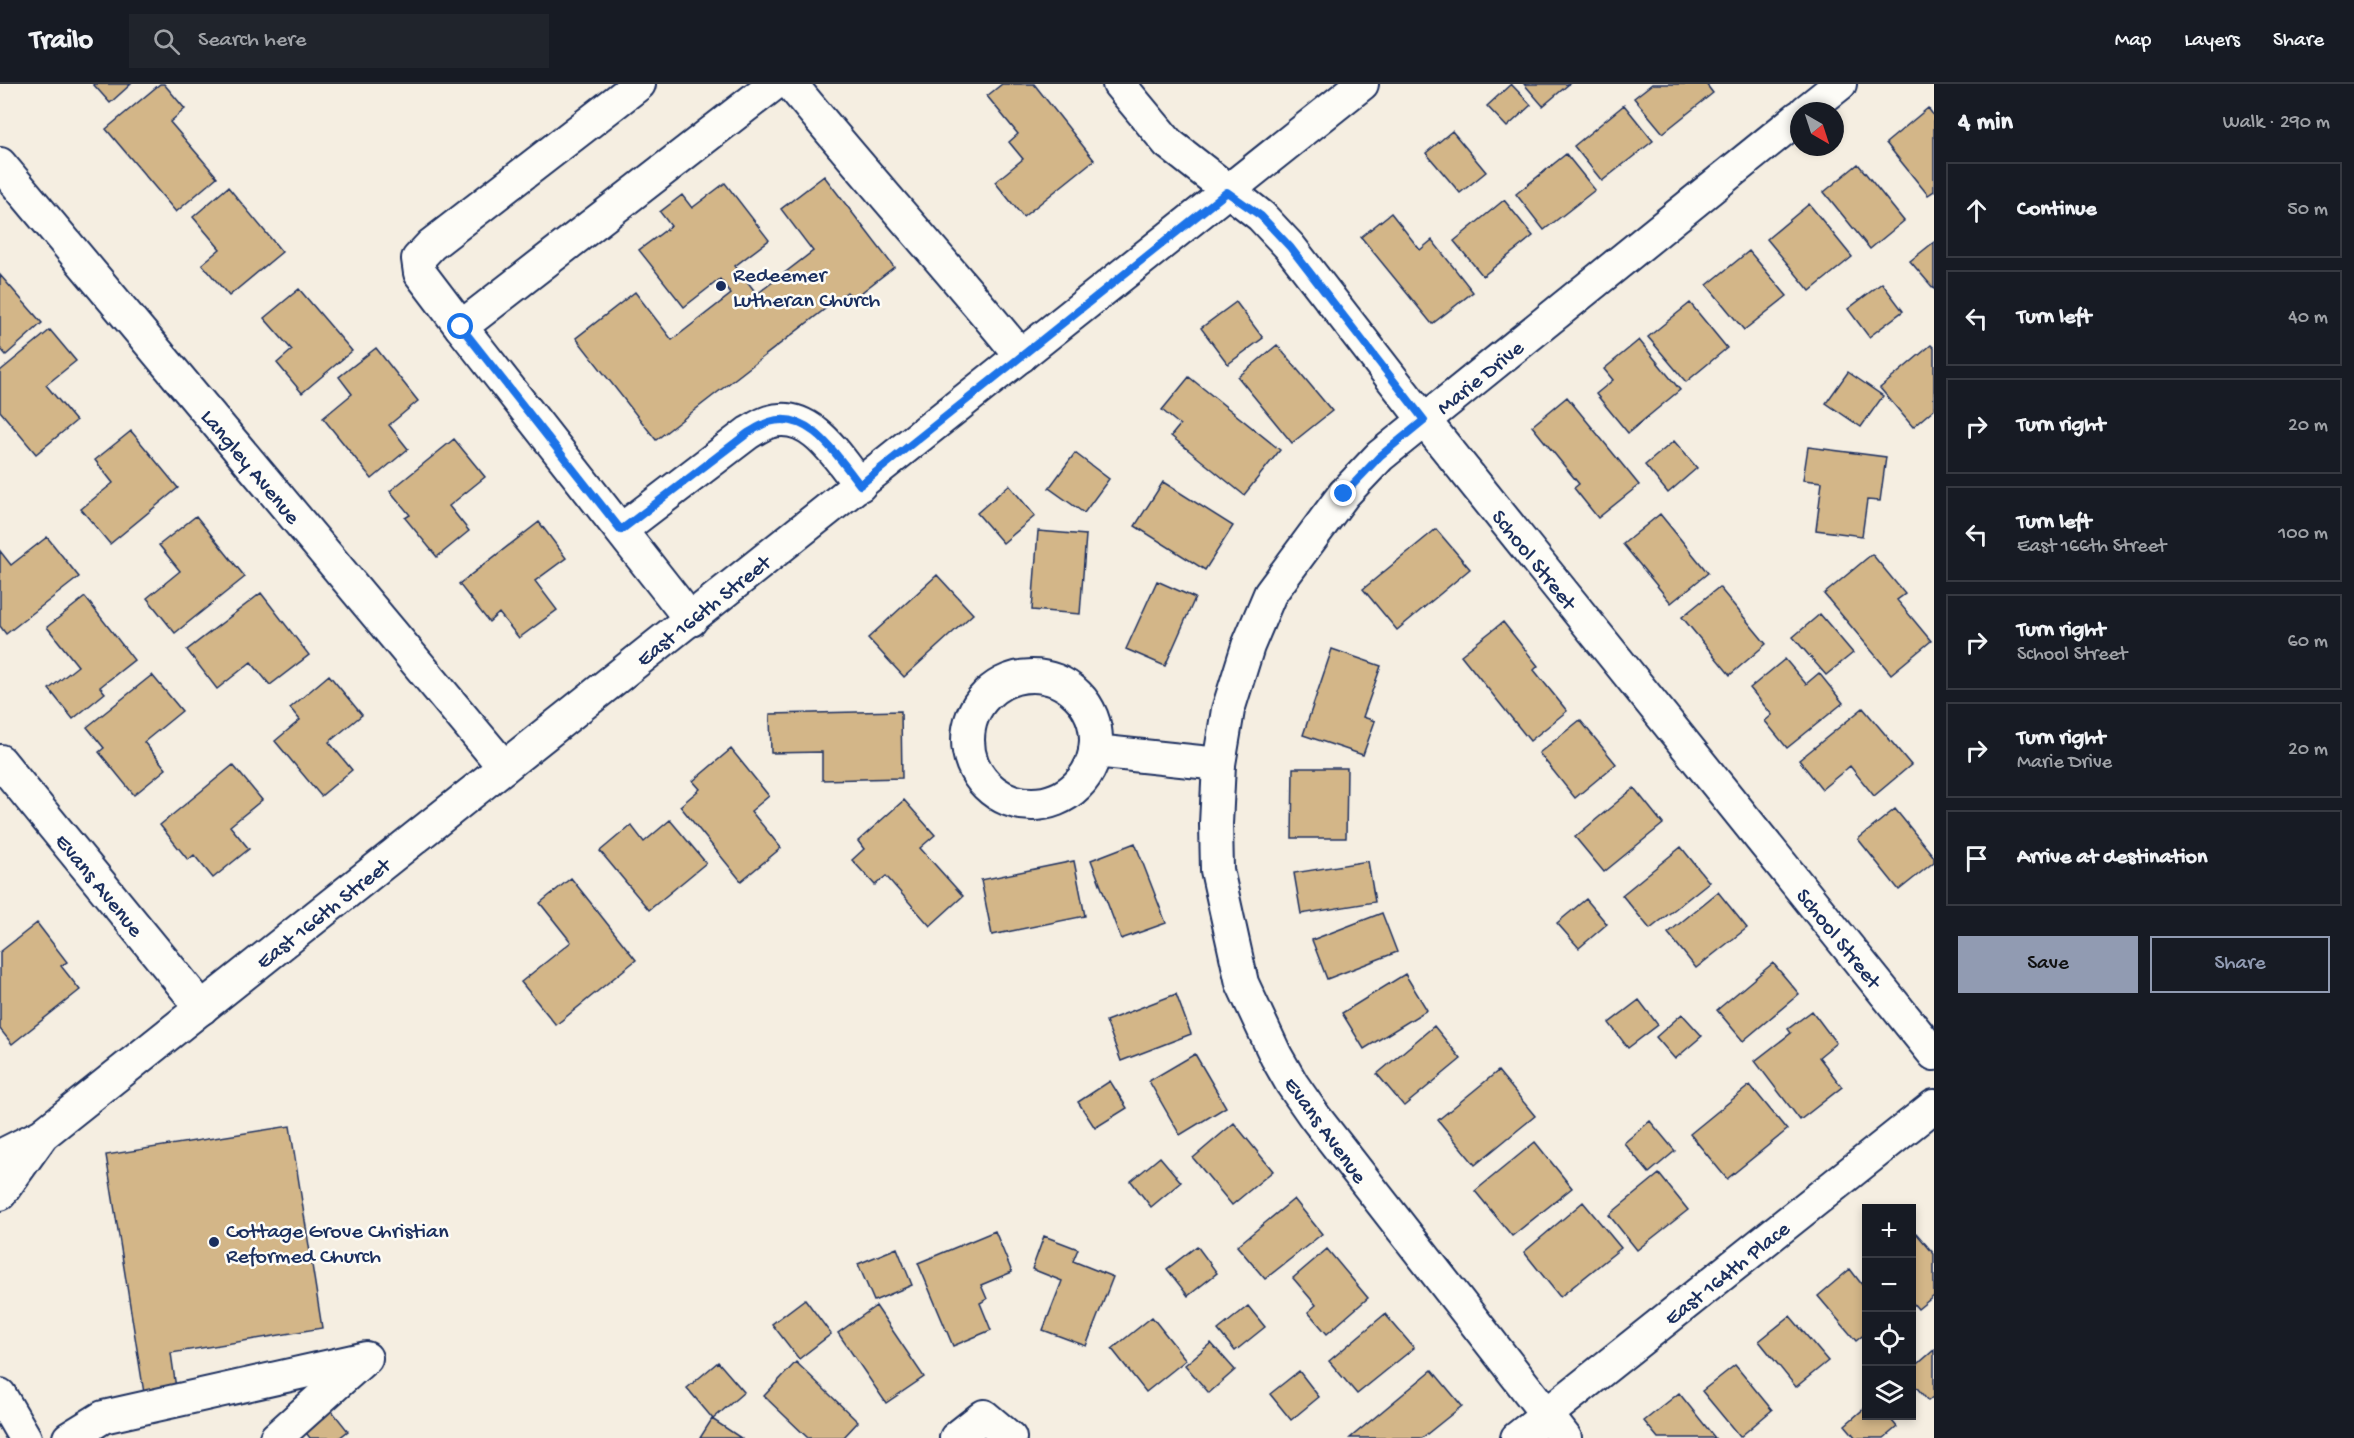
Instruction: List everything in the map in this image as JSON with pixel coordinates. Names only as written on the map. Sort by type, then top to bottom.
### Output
[{"type":"street","points":[[639,84],[431,245],[418,259],[420,273],[691,620]]},
{"type":"street","points":[[461,327],[774,84]]},
{"type":"street","points":[[791,84],[965,287],[1021,357]]},
{"type":"street","name":"School Street","points":[[1119,84],[1168,143],[1227,192],[1261,216],[1290,247],[1424,420],[1934,1054]]},
{"type":"street","name":"East 166th Street","points":[[0,1156],[42,1135],[1362,84]]},
{"type":"street","points":[[1817,102],[1840,84]]},
{"type":"street","name":"Marie Drive","points":[[1219,764],[1228,710],[1248,646],[1270,594],[1344,494],[1380,456],[1790,124]]},
{"type":"street","name":"Langley Avenue","points":[[0,164],[504,767]]},
{"type":"street","points":[[621,530],[748,433],[770,421],[793,420],[815,432],[860,485]]},
{"type":"street","points":[[1038,675],[1058,681],[1076,693],[1089,710],[1096,730],[1095,751],[1088,771],[1075,788],[1057,799],[1036,804],[1015,802],[996,794],[981,779],[971,760],[967,740],[971,719],[981,700],[997,686],[1016,677],[1038,675]]},
{"type":"street","points":[[1095,751],[1219,764]]},
{"type":"street","name":"Evans Avenue","points":[[0,761],[202,1008]]},
{"type":"street","name":"Evans Avenue","points":[[1219,764],[1216,824],[1217,870],[1242,982],[1276,1056],[1315,1117],[1555,1427]]},
{"type":"street","name":"East 164th Place","points":[[1517,1438],[1555,1427],[1934,1106]]},
{"type":"street","name":"East 166th Street","points":[[0,1194],[42,1135]]},
{"type":"street","points":[[69,1438],[103,1418],[366,1358],[276,1438]]},
{"type":"street","points":[[0,1395],[25,1438]]},
{"type":"street","points":[[956,1438],[984,1416],[1010,1438]]},
{"type":"street","points":[[0,1425],[13,1438]]},
{"type":"building","points":[[93,84],[131,84],[110,103]]},
{"type":"building","points":[[160,84],[164,84],[185,109],[170,122],[217,177],[176,212],[106,129]]},
{"type":"building","points":[[1002,84],[1034,84],[1094,160],[1023,217],[995,182],[1023,159],[1009,142],[1018,134],[987,96]]},
{"type":"building","points":[[1511,84],[1531,105],[1507,127],[1487,106]]},
{"type":"building","points":[[1524,84],[1569,84],[1543,106]]},
{"type":"building","points":[[1652,84],[1706,84],[1713,93],[1663,133],[1634,98]]},
{"type":"building","points":[[1624,105],[1653,141],[1602,181],[1574,146]]},
{"type":"building","points":[[1928,108],[1934,116],[1934,191],[1928,195],[1886,143]]},
{"type":"building","points":[[1452,131],[1486,172],[1460,193],[1426,153]]},
{"type":"building","points":[[1566,154],[1595,190],[1544,230],[1516,194]]},
{"type":"building","points":[[1858,164],[1904,221],[1870,249],[1824,192]]},
{"type":"building","points":[[824,176],[894,267],[853,299],[847,292],[656,440],[576,338],[635,292],[672,340],[731,294],[720,279],[684,307],[639,250],[671,226],[660,212],[682,195],[692,208],[725,183],[769,240],[735,266],[757,294],[813,251],[781,209]]},
{"type":"building","points":[[228,187],[282,252],[229,296],[202,264],[220,249],[193,217]]},
{"type":"building","points":[[1504,200],[1533,236],[1483,276],[1454,241]]},
{"type":"building","points":[[1809,204],[1852,257],[1810,291],[1767,239]]},
{"type":"building","points":[[1391,213],[1420,250],[1432,240],[1473,292],[1432,324],[1361,237]]},
{"type":"building","points":[[1934,242],[1934,289],[1910,261]]},
{"type":"building","points":[[1749,251],[1787,296],[1744,330],[1707,285]]},
{"type":"building","points":[[0,275],[42,323],[6,355],[0,348]]},
{"type":"building","points":[[1882,283],[1903,311],[1869,337],[1848,309]]},
{"type":"building","points":[[299,289],[352,351],[302,393],[277,363],[292,350],[264,318]]},
{"type":"building","points":[[1236,302],[1263,338],[1228,364],[1201,328]]},
{"type":"building","points":[[1690,303],[1727,348],[1686,382],[1648,337]]},
{"type":"building","points":[[50,330],[76,361],[46,385],[76,421],[36,454],[0,411],[0,371]]},
{"type":"building","points":[[1639,340],[1680,390],[1628,433],[1596,394],[1613,380],[1604,369]]},
{"type":"building","points":[[1277,345],[1332,411],[1292,443],[1238,377]]},
{"type":"building","points":[[1931,345],[1934,348],[1934,409],[1913,427],[1880,388]]},
{"type":"building","points":[[376,348],[418,401],[389,425],[408,449],[372,479],[323,418],[352,394],[339,377]]},
{"type":"building","points":[[1848,372],[1883,396],[1861,427],[1826,403]]},
{"type":"building","points":[[1189,377],[1280,450],[1244,495],[1171,436],[1180,425],[1162,410]]},
{"type":"building","points":[[1567,397],[1639,485],[1598,518],[1574,488],[1579,484],[1532,426]]},
{"type":"building","points":[[131,431],[178,488],[110,544],[81,509],[113,483],[95,460]]},
{"type":"building","points":[[454,439],[485,477],[449,506],[469,531],[437,557],[405,518],[410,515],[390,491]]},
{"type":"building","points":[[1674,441],[1697,468],[1668,493],[1645,465]]},
{"type":"building","points":[[1808,447],[1886,457],[1880,501],[1867,500],[1862,536],[1816,530],[1822,482],[1803,480]]},
{"type":"building","points":[[1075,453],[1109,479],[1084,513],[1049,488]]},
{"type":"building","points":[[1163,482],[1233,526],[1205,570],[1135,526]]},
{"type":"building","points":[[1009,485],[1035,516],[1003,543],[977,513]]},
{"type":"building","points":[[1660,514],[1708,573],[1671,603],[1623,544]]},
{"type":"building","points":[[196,516],[245,577],[175,633],[147,598],[180,571],[159,545]]},
{"type":"building","points":[[539,522],[566,558],[535,581],[557,610],[519,638],[499,613],[489,622],[459,584]]},
{"type":"building","points":[[1436,529],[1470,569],[1397,630],[1363,589]]},
{"type":"building","points":[[1038,531],[1086,535],[1080,614],[1032,610]]},
{"type":"building","points":[[47,537],[79,577],[6,634],[0,626],[0,551],[11,565]]},
{"type":"building","points":[[1872,554],[1905,594],[1897,600],[1931,641],[1891,674],[1824,594]]},
{"type":"building","points":[[937,575],[973,614],[904,677],[868,638]]},
{"type":"building","points":[[1157,581],[1195,598],[1165,666],[1126,649]]},
{"type":"building","points":[[1719,587],[1766,644],[1730,675],[1682,617]]},
{"type":"building","points":[[261,593],[309,655],[270,685],[251,662],[217,689],[187,650]]},
{"type":"building","points":[[85,597],[134,660],[100,687],[105,693],[73,719],[49,689],[78,666],[47,627]]},
{"type":"building","points":[[1820,614],[1853,653],[1826,675],[1793,637]]},
{"type":"building","points":[[1503,622],[1538,666],[1534,670],[1567,711],[1530,741],[1461,655]]},
{"type":"building","points":[[1332,649],[1381,666],[1363,717],[1375,721],[1363,755],[1303,735]]},
{"type":"building","points":[[1785,659],[1806,684],[1819,673],[1843,703],[1787,748],[1765,721],[1772,715],[1750,688]]},
{"type":"building","points":[[152,675],[182,711],[144,742],[166,769],[134,795],[99,752],[104,748],[87,727]]},
{"type":"building","points":[[329,675],[362,715],[329,742],[352,770],[321,796],[275,741],[300,720],[290,708]]},
{"type":"building","points":[[1863,708],[1911,765],[1874,796],[1850,766],[1822,789],[1799,760]]},
{"type":"building","points":[[901,711],[902,778],[822,780],[822,752],[771,753],[770,714]]},
{"type":"building","points":[[1580,720],[1616,764],[1575,798],[1539,753]]},
{"type":"building","points":[[731,749],[769,796],[751,811],[781,848],[741,881],[680,806],[700,789],[693,781]]},
{"type":"building","points":[[233,765],[262,800],[230,826],[249,849],[213,878],[194,855],[188,860],[160,825]]},
{"type":"building","points":[[1293,768],[1347,768],[1346,838],[1292,838]]},
{"type":"building","points":[[1634,788],[1663,824],[1604,872],[1575,837]]},
{"type":"building","points":[[904,800],[935,835],[920,848],[963,896],[930,926],[886,876],[875,885],[852,860],[864,849],[858,841]]},
{"type":"building","points":[[1895,809],[1934,857],[1934,862],[1899,890],[1858,839]]},
{"type":"building","points":[[670,820],[706,863],[649,910],[600,851],[631,825],[644,842]]},
{"type":"building","points":[[1135,843],[1166,923],[1121,939],[1091,860]]},
{"type":"building","points":[[1681,847],[1709,882],[1650,929],[1622,895]]},
{"type":"building","points":[[1074,861],[1085,916],[992,935],[981,880]]},
{"type":"building","points":[[1368,861],[1375,902],[1301,914],[1294,873]]},
{"type":"building","points":[[571,878],[636,960],[556,1025],[521,982],[571,942],[540,903]]},
{"type":"building","points":[[1718,892],[1747,928],[1696,968],[1668,933]]},
{"type":"building","points":[[1586,899],[1607,924],[1579,948],[1557,923]]},
{"type":"building","points":[[1382,913],[1397,952],[1327,979],[1312,940]]},
{"type":"building","points":[[37,923],[67,962],[61,966],[80,990],[12,1044],[0,1029],[0,952]]},
{"type":"building","points":[[1773,963],[1799,994],[1743,1041],[1717,1010]]},
{"type":"building","points":[[1405,974],[1427,1010],[1364,1049],[1342,1013]]},
{"type":"building","points":[[1176,994],[1191,1034],[1121,1061],[1106,1021]]},
{"type":"building","points":[[1639,1000],[1658,1025],[1628,1048],[1609,1023]]},
{"type":"building","points":[[1812,1011],[1836,1043],[1819,1057],[1842,1087],[1800,1120],[1755,1061],[1791,1033],[1788,1029]]},
{"type":"building","points":[[1682,1014],[1702,1036],[1675,1059],[1656,1037]]},
{"type":"building","points":[[1434,1026],[1461,1059],[1404,1106],[1377,1074]]},
{"type":"building","points":[[1195,1054],[1226,1107],[1180,1135],[1149,1081]]},
{"type":"building","points":[[1498,1071],[1535,1116],[1475,1165],[1438,1120]]},
{"type":"building","points":[[1110,1081],[1127,1108],[1095,1128],[1078,1102]]},
{"type":"building","points":[[1750,1085],[1787,1130],[1727,1179],[1690,1134]]},
{"type":"building","points":[[1650,1121],[1675,1151],[1649,1173],[1624,1143]]},
{"type":"building","points":[[1234,1123],[1273,1171],[1232,1205],[1193,1158]]},
{"type":"building","name":"Cottage Grove Christian Reformed Church","points":[[290,1126],[322,1328],[171,1353],[176,1388],[144,1393],[106,1155]]},
{"type":"building","points":[[1535,1142],[1572,1188],[1512,1236],[1475,1191]]},
{"type":"building","points":[[1160,1157],[1181,1182],[1151,1207],[1131,1181]]},
{"type":"building","points":[[1659,1174],[1688,1210],[1637,1250],[1609,1215]]},
{"type":"building","points":[[1294,1199],[1322,1234],[1265,1279],[1237,1246]]},
{"type":"building","points":[[1583,1202],[1621,1248],[1560,1297],[1524,1252]]},
{"type":"building","points":[[995,1231],[1012,1272],[981,1285],[987,1299],[980,1303],[991,1330],[953,1346],[918,1263]]},
{"type":"building","points":[[1916,1233],[1934,1254],[1934,1296],[1918,1309],[1916,1307]]},
{"type":"building","points":[[1044,1236],[1078,1249],[1073,1261],[1113,1277],[1086,1346],[1043,1330],[1062,1281],[1032,1269]]},
{"type":"building","points":[[1197,1246],[1217,1273],[1188,1296],[1167,1269]]},
{"type":"building","points":[[897,1248],[912,1285],[874,1301],[858,1264]]},
{"type":"building","points":[[1327,1249],[1368,1298],[1327,1334],[1308,1312],[1316,1305],[1293,1278]]},
{"type":"building","points":[[1850,1269],[1862,1285],[1862,1336],[1856,1341],[1818,1296]]},
{"type":"building","points":[[805,1299],[831,1334],[799,1359],[772,1324]]},
{"type":"building","points":[[876,1306],[924,1377],[886,1403],[838,1333]]},
{"type":"building","points":[[1248,1306],[1265,1327],[1235,1351],[1218,1330]]},
{"type":"building","points":[[1385,1314],[1414,1348],[1357,1394],[1329,1361]]},
{"type":"building","points":[[1790,1316],[1828,1361],[1796,1387],[1759,1341]]},
{"type":"building","points":[[1152,1317],[1186,1360],[1146,1392],[1112,1349]]},
{"type":"building","points":[[1211,1343],[1235,1370],[1209,1393],[1185,1365]]},
{"type":"building","points":[[1934,1350],[1934,1396],[1928,1401],[1916,1387],[1916,1366]]},
{"type":"building","points":[[718,1362],[744,1392],[713,1419],[687,1388]]},
{"type":"building","points":[[796,1362],[858,1422],[843,1438],[808,1438],[764,1396]]},
{"type":"building","points":[[1735,1365],[1772,1410],[1740,1437],[1702,1391]]},
{"type":"building","points":[[1432,1370],[1462,1406],[1422,1438],[1350,1438]]},
{"type":"building","points":[[1299,1371],[1319,1397],[1291,1420],[1270,1394]]},
{"type":"building","points":[[1679,1393],[1715,1438],[1658,1438],[1644,1421]]},
{"type":"building","points":[[328,1406],[348,1431],[339,1438],[310,1438],[301,1426]]},
{"type":"building","points":[[1862,1410],[1862,1420],[1891,1420],[1897,1427],[1884,1438],[1856,1438],[1845,1425]]},
{"type":"building","points":[[712,1419],[741,1438],[700,1438]]},
{"type":"place","name":"Redeemer Lutheran Church","points":[[721,286]]},
{"type":"place","name":"Cottage Grove Christian Reformed Church","points":[[214,1242]]},
{"type":"route","points":[[461,327],[621,530],[748,433],[770,421],[793,420],[815,432],[860,485],[1227,192],[1261,216],[1290,247],[1424,420],[1380,456],[1344,494]]}]
